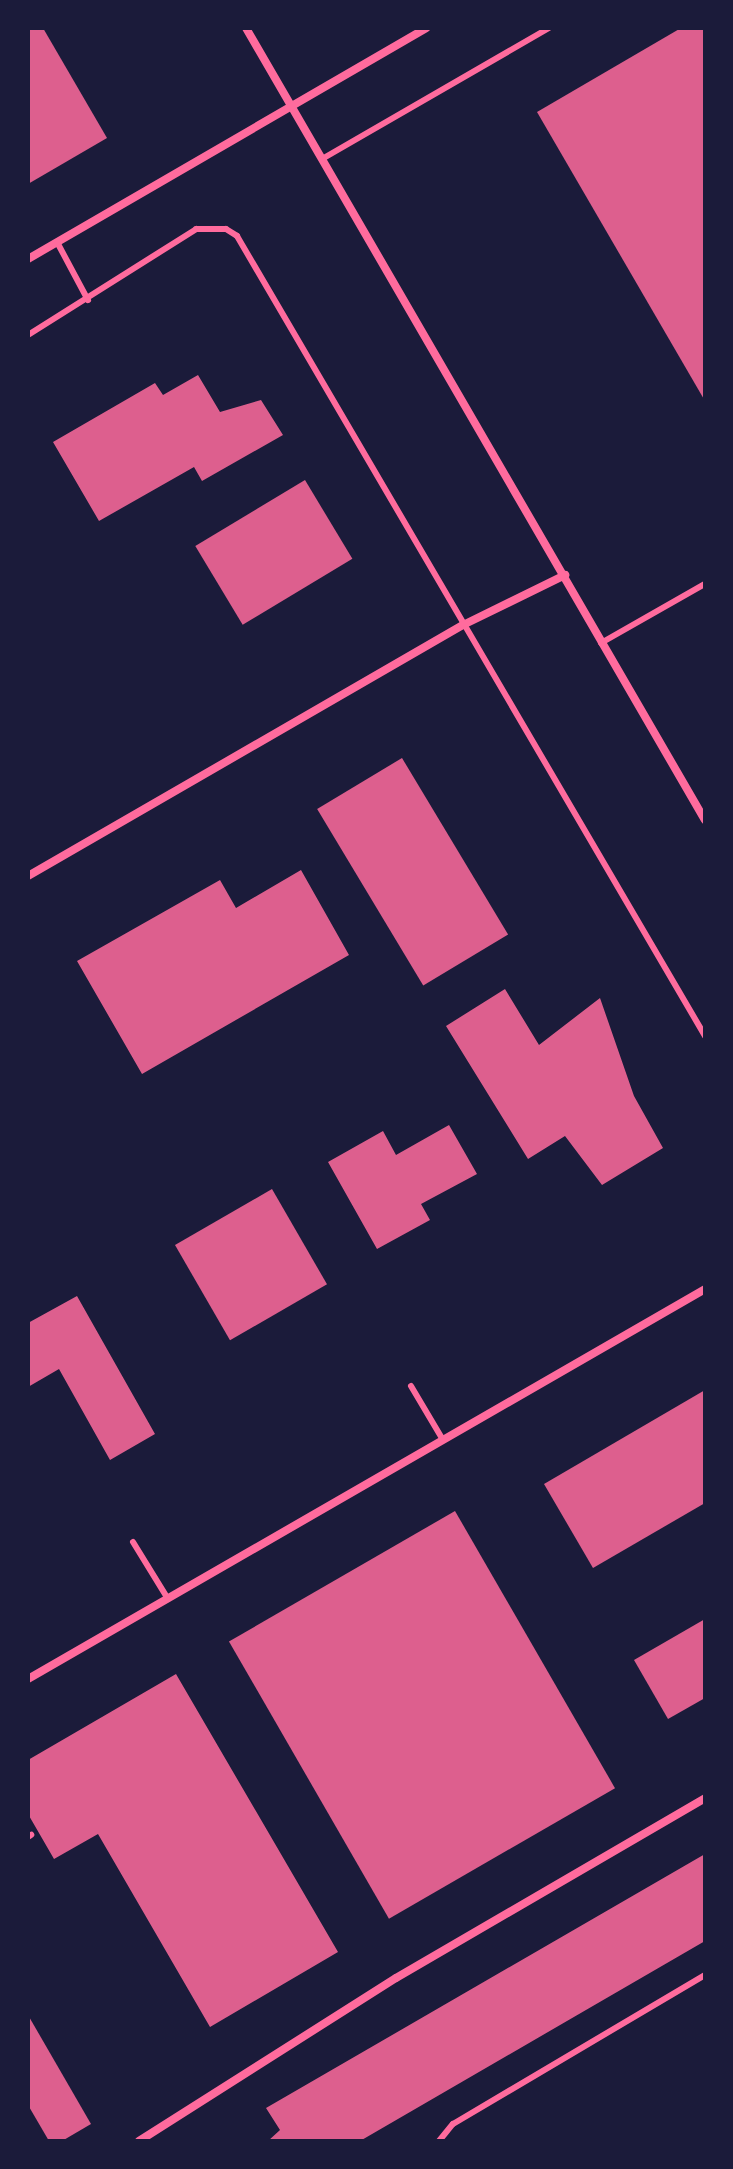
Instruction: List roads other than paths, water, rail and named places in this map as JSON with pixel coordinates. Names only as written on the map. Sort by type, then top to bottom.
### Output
[{"type":"street","points":[[246,28],[705,820]]},
{"type":"street","points":[[28,259],[426,28]]},
{"type":"street","points":[[28,876],[463,625],[565,575]]},
{"type":"street","points":[[28,1679],[705,1289]]},
{"type":"street","points":[[139,2141],[396,1978],[705,1798]]},
{"type":"lane","points":[[322,159],[549,28]]},
{"type":"lane","points":[[28,335],[88,300],[196,229],[226,229],[237,236],[705,1036]]},
{"type":"lane","points":[[57,242],[88,300]]},
{"type":"lane","points":[[601,643],[705,584]]},
{"type":"lane","points":[[411,1386],[443,1440]]},
{"type":"lane","points":[[133,1542],[168,1599]]},
{"type":"lane","points":[[439,2141],[453,2124],[705,1975]]}]
